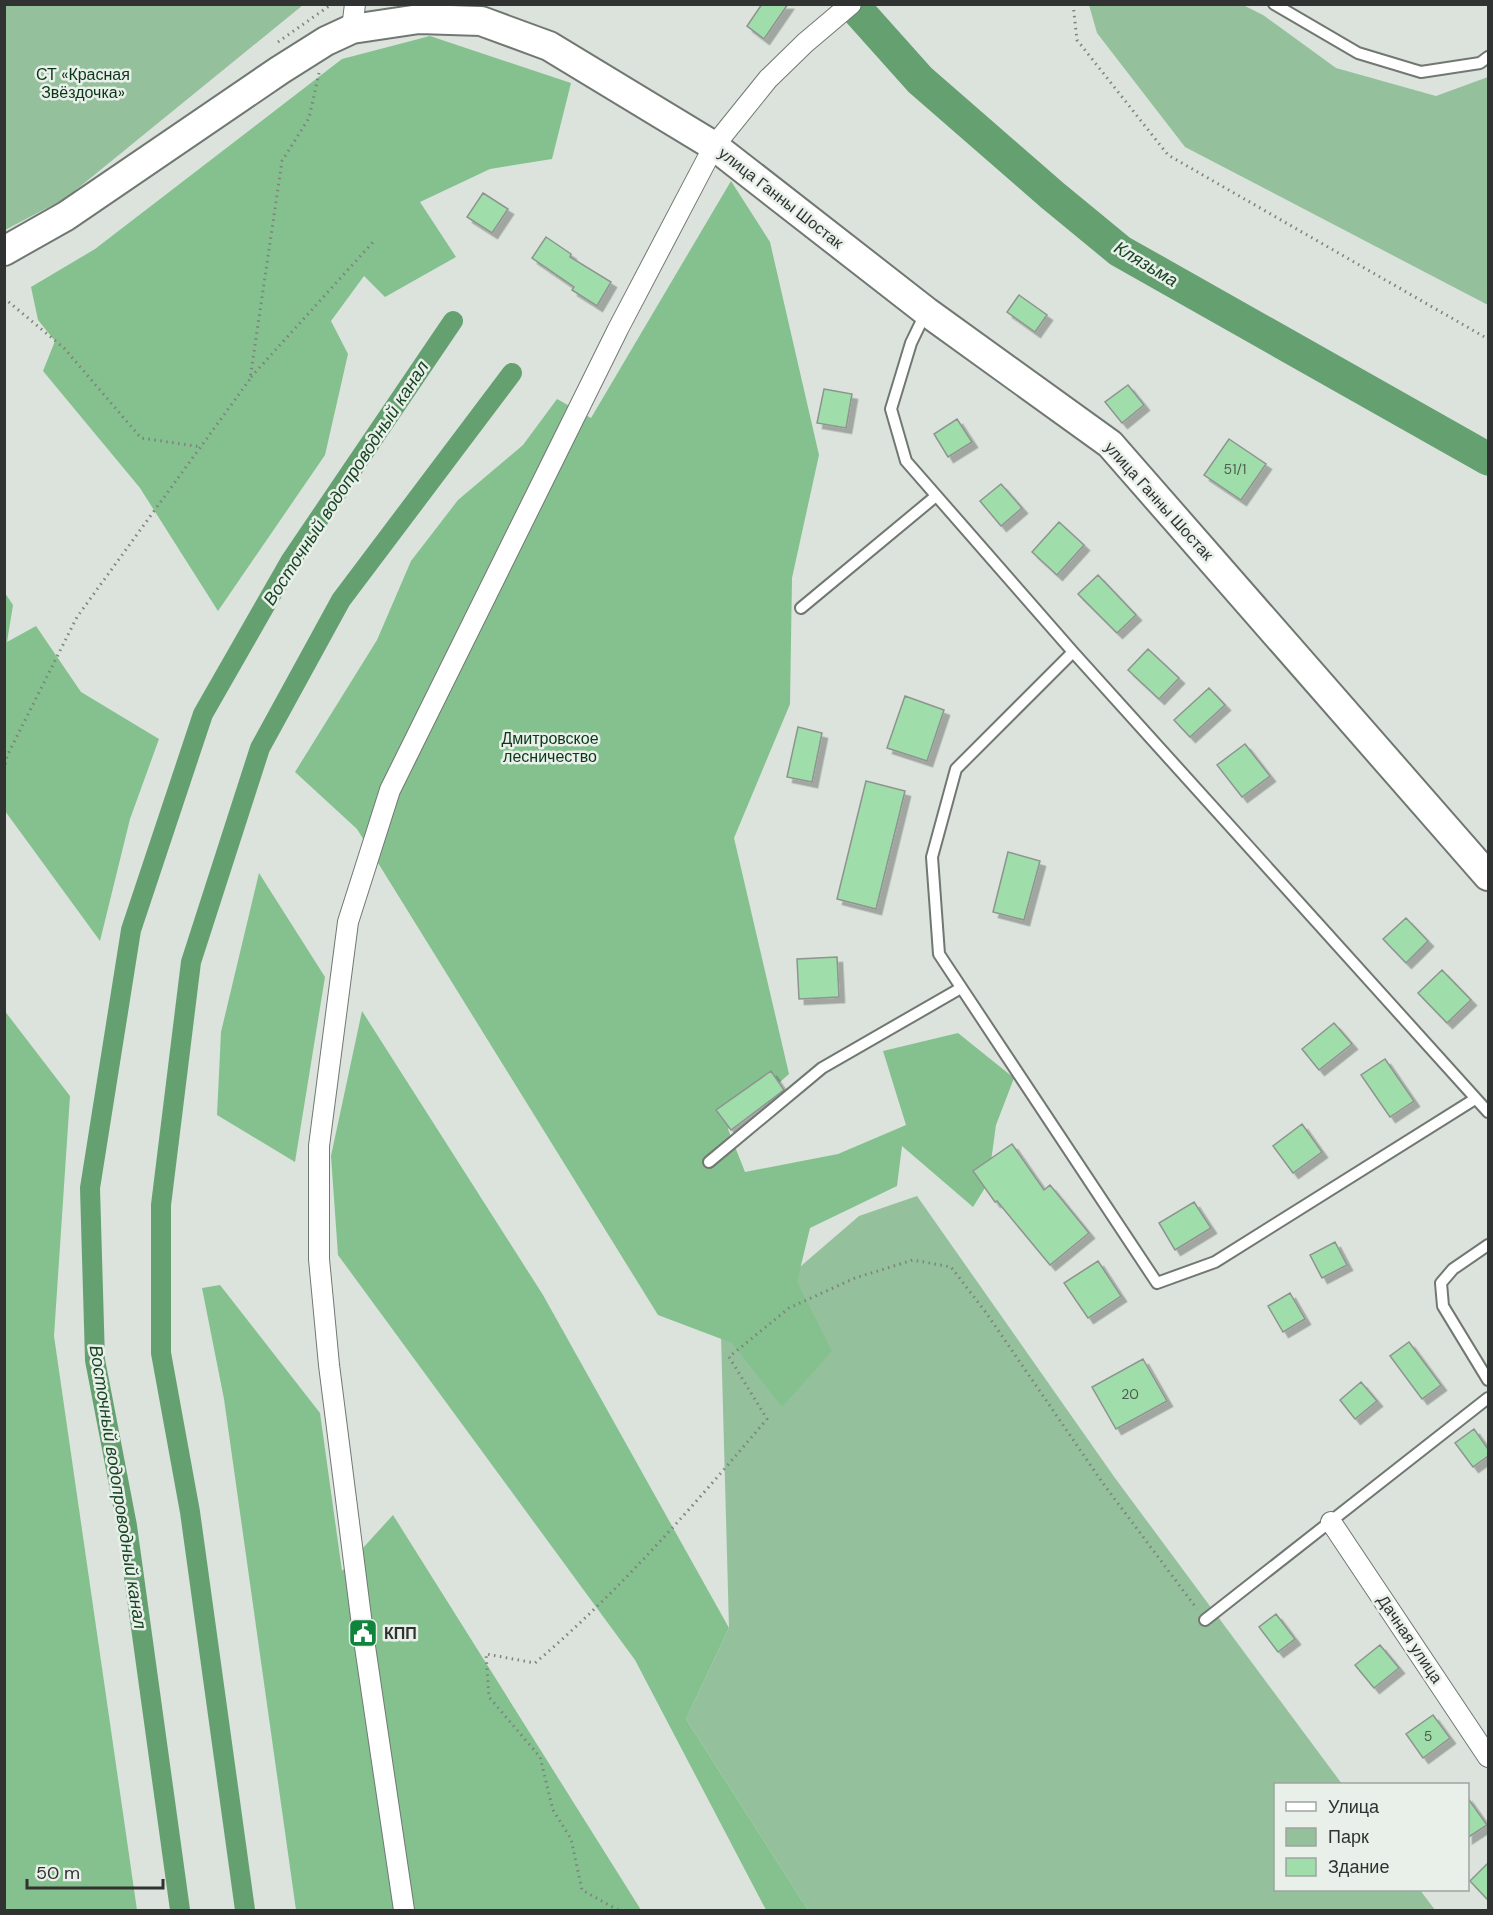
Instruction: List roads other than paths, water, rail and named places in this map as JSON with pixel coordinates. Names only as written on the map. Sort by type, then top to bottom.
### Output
[{"type":"main road","name":"улица Ганны Шостак","points":[[4,250],[66,216],[326,41],[353,17],[481,21],[549,46],[714,146],[927,312],[1110,444],[1488,876]]},
{"type":"street","points":[[404,1911],[354,1562],[329,1365],[319,1259],[319,1146],[348,922],[390,790],[618,330],[714,146],[768,79],[805,43],[851,4]]},
{"type":"street","name":"Дачная улица","points":[[1331,1522],[1488,1757]]},
{"type":"lane","points":[[1274,4],[1358,53],[1421,72],[1480,63],[1488,57]]},
{"type":"lane","points":[[927,312],[911,342],[891,409],[906,461],[1073,652],[1488,1112]]},
{"type":"lane","points":[[801,608],[936,496]]},
{"type":"lane","points":[[1073,652],[956,769],[932,857],[939,954],[1157,1283],[1215,1262],[1475,1099]]},
{"type":"lane","points":[[709,1162],[822,1068],[961,988]]},
{"type":"lane","points":[[1488,1245],[1453,1269],[1441,1283],[1443,1306],[1488,1380]]},
{"type":"lane","points":[[1205,1620],[1488,1398]]},
{"type":"waterway","name":"Клязьма","points":[[852,4],[920,80],[1120,251],[1488,459]]},
{"type":"waterway","name":"Восточный водопроводный канал","points":[[180,1910],[127,1526],[95,1360],[90,1188],[131,930],[203,714],[291,560],[453,321]]},
{"type":"waterway","name":"Восточный водопроводный канал","points":[[245,1910],[190,1512],[161,1353],[161,1205],[191,962],[260,748],[341,600],[512,373]]},
{"type":"place","name":"КПП","points":[[363,1633]]},
{"type":"park label","name":"СТ «Красная Звёздочка»","points":[[83,83]]},
{"type":"park label","name":"Дмитровское лесничество","points":[[550,747]]}]
